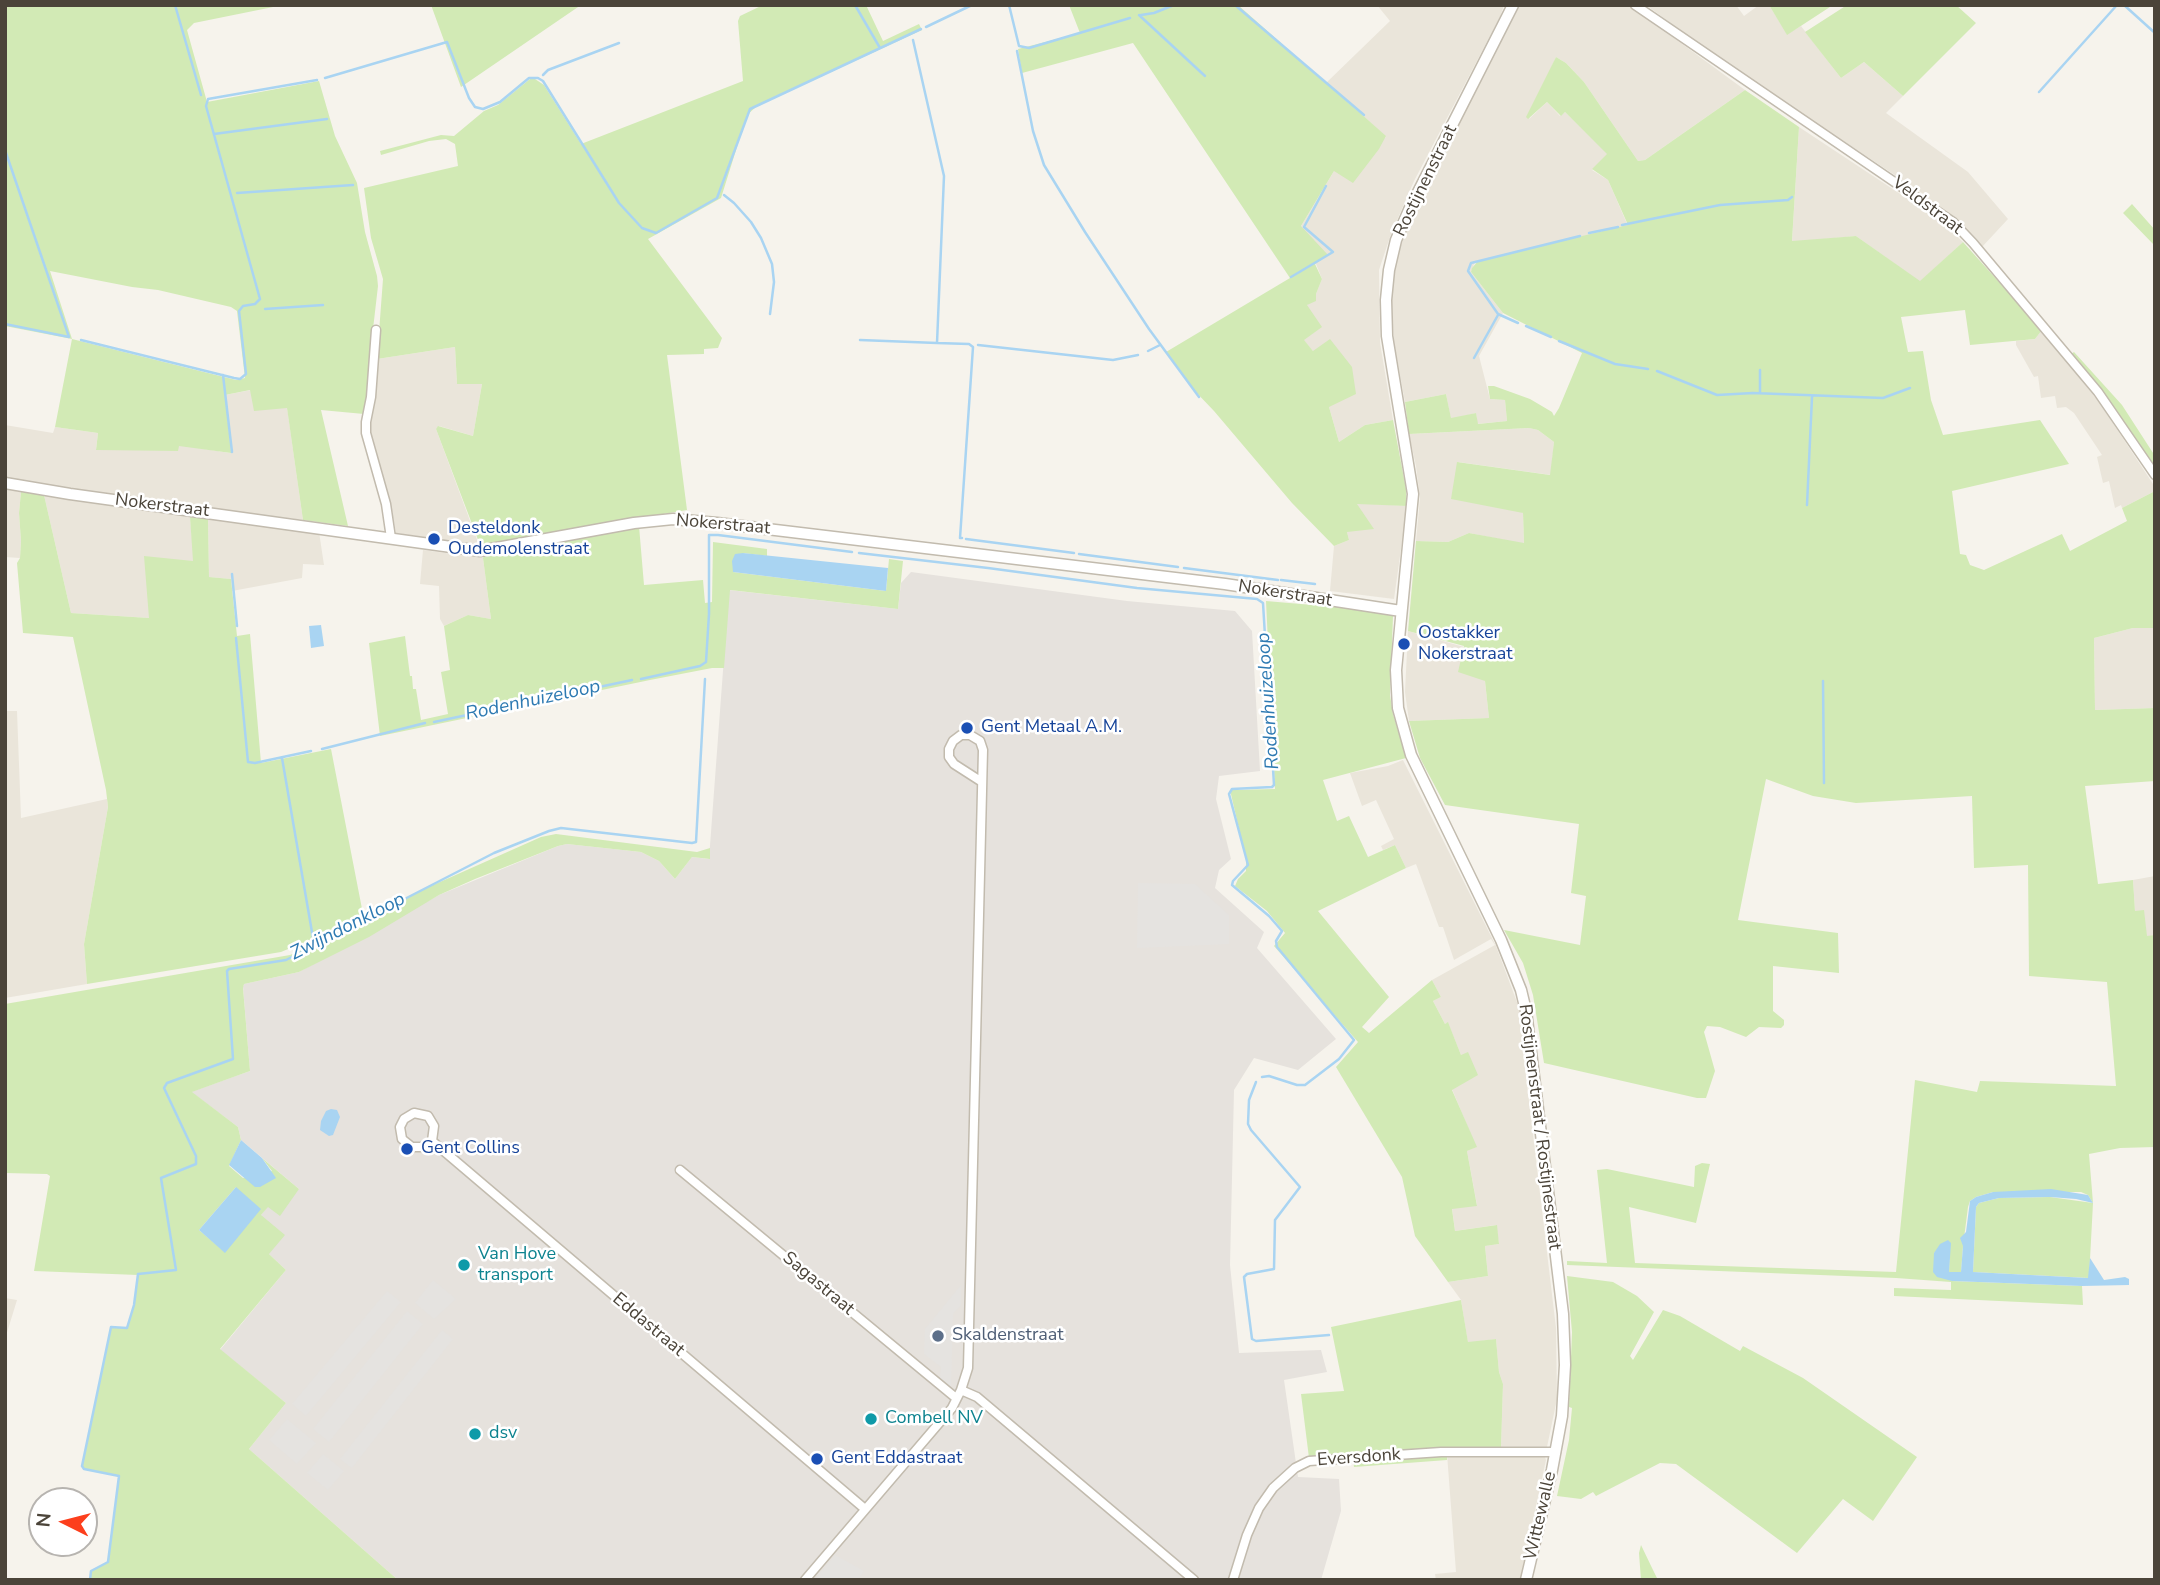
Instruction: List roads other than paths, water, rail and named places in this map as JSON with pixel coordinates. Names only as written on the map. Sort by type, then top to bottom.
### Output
[{"type":"street","name":"Rostijnenstraat","points":[[1404,577],[1413,494],[1387,336],[1389,270],[1396,240],[1409,210],[1513,5]]},
{"type":"street","name":"Veldstraat","points":[[1635,5],[1953,222],[2098,392],[2155,475]]},
{"type":"street","points":[[376,330],[366,433],[387,505],[391,538]]},
{"type":"street","name":"Nokerstraat","points":[[5,482],[68,494],[480,551],[634,523],[673,519],[1198,581],[1401,611]]},
{"type":"street","name":"Rostijnenstraat / Rostijnestraat","points":[[1404,577],[1396,670],[1397,694],[1408,747],[1514,969],[1526,1012],[1563,1314],[1565,1365],[1562,1416],[1556,1452]]},
{"type":"street","points":[[805,1580],[953,1408],[968,1368],[983,750],[980,741],[971,735],[961,735],[949,748],[949,757],[954,764],[982,782]]},
{"type":"street","name":"Eddastraat","points":[[414,1113],[428,1116],[434,1126],[432,1141],[423,1147],[412,1147],[402,1139],[400,1127],[404,1119],[414,1113]]},
{"type":"street","name":"Eddastraat","points":[[432,1141],[865,1509]]},
{"type":"street","name":"Sagastraat","points":[[680,1170],[956,1398]]},
{"type":"street","points":[[961,1390],[977,1397],[1194,1580]]},
{"type":"street","name":"Eversdonk","points":[[1233,1580],[1259,1507],[1273,1488],[1295,1468],[1308,1461],[1441,1452],[1556,1452]]},
{"type":"street","name":"Wittewalle","points":[[1526,1580],[1556,1452]]},
{"type":"water","points":[[735,554],[888,568],[886,591],[733,572],[732,561]]},
{"type":"water","points":[[321,625],[324,646],[311,648],[309,626]]},
{"type":"water","points":[[337,1110],[340,1117],[333,1135],[329,1136],[320,1130],[326,1111]]},
{"type":"water","points":[[241,1140],[262,1158],[276,1178],[255,1187],[229,1165]]},
{"type":"water","points":[[236,1187],[261,1209],[225,1253],[199,1230]]},
{"type":"water","points":[[2051,1189],[2088,1195],[2093,1203],[2050,1197],[1999,1198],[1979,1203],[1976,1207],[1973,1272],[2088,1278],[2090,1258],[2104,1280],[2125,1277],[2129,1279],[2129,1285],[1952,1281],[1937,1277],[1933,1272],[1934,1253],[1940,1244],[1948,1240],[1951,1243],[1949,1272],[1961,1272],[1963,1246],[1960,1238],[1966,1232],[1970,1201],[1993,1192]]},
{"type":"waterway","points":[[175,5],[201,95]]},
{"type":"waterway","points":[[855,5],[880,48]]},
{"type":"waterway","points":[[926,27],[972,5]]},
{"type":"waterway","points":[[1009,5],[1019,46],[1029,48],[1130,18]]},
{"type":"waterway","points":[[1141,15],[1174,5]]},
{"type":"waterway","points":[[1235,5],[1364,115]]},
{"type":"waterway","points":[[2039,92],[2117,5]]},
{"type":"waterway","points":[[2124,5],[2155,33]]},
{"type":"waterway","points":[[1139,15],[1205,76]]},
{"type":"waterway","points":[[325,78],[447,42],[475,107],[483,109],[500,102],[529,78],[538,78],[543,81],[619,203],[642,228],[656,233],[717,198],[750,109],[921,29]]},
{"type":"waterway","points":[[913,40],[944,176],[937,343],[969,344],[973,347],[962,538]]},
{"type":"waterway","points":[[543,75],[548,70],[619,43]]},
{"type":"waterway","points":[[1017,51],[1033,131],[1044,165],[1149,329],[1199,397]]},
{"type":"waterway","points":[[81,340],[234,378],[240,379],[246,374],[239,311],[243,306],[255,304],[260,299],[206,106],[208,99],[317,80]]},
{"type":"waterway","points":[[214,134],[327,119]]},
{"type":"waterway","points":[[5,150],[69,337],[5,324]]},
{"type":"waterway","points":[[237,193],[353,185]]},
{"type":"waterway","points":[[1291,277],[1333,252],[1304,227],[1326,186]]},
{"type":"waterway","points":[[724,195],[751,222],[772,264],[774,282],[770,314]]},
{"type":"waterway","points":[[1622,225],[1720,205],[1788,200],[1792,197]]},
{"type":"waterway","points":[[1589,233],[1618,227]]},
{"type":"waterway","points":[[1518,323],[1498,314],[1468,271],[1471,263],[1580,236]]},
{"type":"waterway","points":[[265,309],[323,305]]},
{"type":"waterway","points":[[1474,358],[1498,315]]},
{"type":"waterway","points":[[1526,326],[1551,337]]},
{"type":"waterway","points":[[860,340],[937,343]]},
{"type":"waterway","points":[[1559,341],[1615,364],[1648,369]]},
{"type":"waterway","points":[[978,345],[1113,360],[1138,355]]},
{"type":"waterway","points":[[1148,351],[1160,345]]},
{"type":"waterway","points":[[1760,370],[1760,393]]},
{"type":"waterway","points":[[1657,371],[1717,395],[1753,393],[1883,398],[1910,388]]},
{"type":"waterway","name":"Rodenhuizeloop","points":[[223,375],[232,452]]},
{"type":"waterway","points":[[1807,505],[1812,397]]},
{"type":"waterway","name":"Rodenhuizeloop","points":[[641,679],[700,666],[706,662],[709,535],[852,552]]},
{"type":"waterway","points":[[966,539],[1074,553]]},
{"type":"waterway","name":"Rodenhuizeloop","points":[[859,553],[1137,588],[1257,599],[1263,603],[1274,785],[1232,789],[1229,794],[1248,865],[1232,885],[1269,916],[1282,931],[1276,941],[1277,947],[1354,1040],[1339,1059],[1305,1085],[1269,1076],[1262,1077]]},
{"type":"waterway","points":[[1079,554],[1178,567]]},
{"type":"waterway","points":[[1184,568],[1278,580]]},
{"type":"waterway","name":"Rodenhuizeloop","points":[[232,574],[237,626]]},
{"type":"waterway","points":[[1281,580],[1315,584]]},
{"type":"waterway","name":"Rodenhuizeloop","points":[[236,638],[248,762],[255,763],[311,751]]},
{"type":"waterway","name":"Zwijndonkloop","points":[[90,1580],[91,1571],[108,1562],[119,1476],[84,1469],[82,1466],[111,1327],[127,1328],[134,1305],[138,1274],[176,1270],[161,1178],[196,1164],[196,1156],[164,1088],[167,1083],[233,1059],[227,971],[286,960],[494,853],[549,831],[561,828],[696,842],[705,679]]},
{"type":"waterway","name":"Rodenhuizeloop","points":[[434,722],[632,680]]},
{"type":"waterway","points":[[1823,681],[1824,783]]},
{"type":"waterway","name":"Rodenhuizeloop","points":[[322,749],[425,723]]},
{"type":"waterway","points":[[282,758],[313,938]]},
{"type":"waterway","name":"Rodenhuizeloop","points":[[1256,1082],[1249,1100],[1248,1124],[1300,1187],[1275,1220],[1274,1269],[1247,1274],[1244,1277],[1252,1339],[1256,1341],[1329,1335]]},
{"type":"place","name":"Desteldonk Oudemolenstraat","points":[[434,539]]},
{"type":"place","name":"Oostakker Nokerstraat","points":[[1404,644]]},
{"type":"place","name":"Gent Metaal A.M.","points":[[967,728]]},
{"type":"place","name":"Gent Collins","points":[[407,1149]]},
{"type":"place","name":"Van Hove transport","points":[[464,1265]]},
{"type":"place","name":"Skaldenstraat","points":[[938,1336]]},
{"type":"place","name":"Combell NV","points":[[871,1419]]},
{"type":"place","name":"dsv","points":[[475,1434]]},
{"type":"place","name":"Gent Eddastraat","points":[[817,1459]]}]
